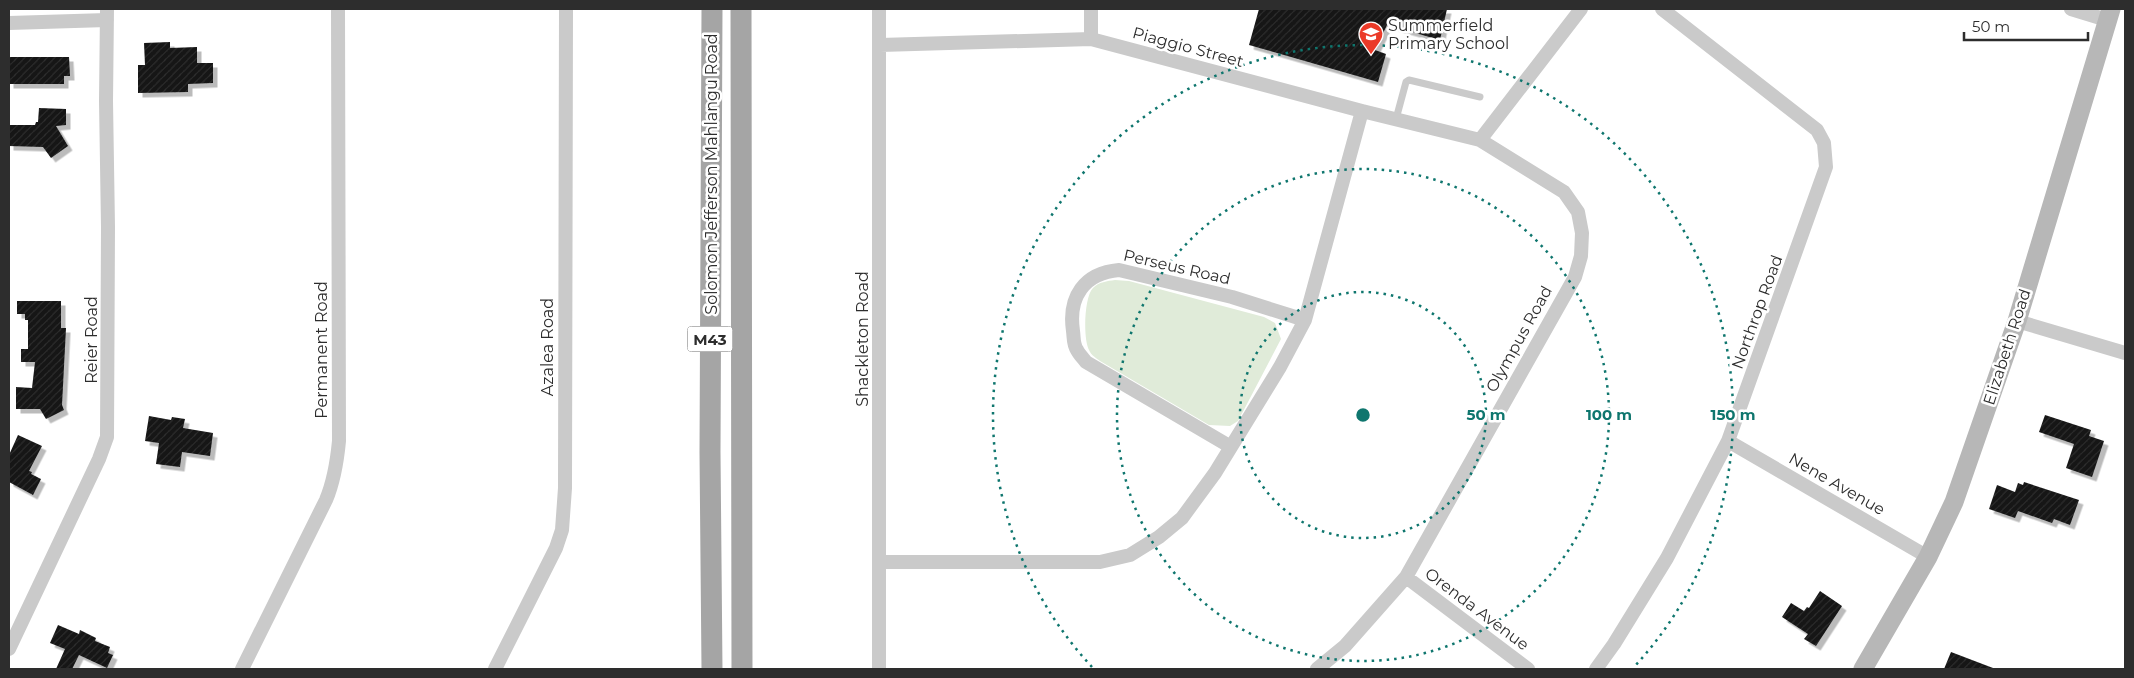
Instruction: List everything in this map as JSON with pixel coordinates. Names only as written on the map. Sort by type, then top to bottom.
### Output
[{"type":"main road","name":"Solomon Jefferson Mahlangu Road","points":[[712,9],[710,452],[712,669]]},
{"type":"main road","name":"Solomon Jefferson Mahlangu Road","points":[[741,9],[742,669]]},
{"type":"street","name":"Permanent Road","points":[[242,669],[326,500],[333,482],[337,462],[339,441],[338,9]]},
{"type":"street","name":"Azalea Road","points":[[495,669],[556,548],[563,524],[565,488],[566,9]]},
{"type":"street","name":"Shackleton Road","points":[[879,9],[879,669]]},
{"type":"street","points":[[1091,9],[1091,39]]},
{"type":"street","points":[[1480,140],[1581,9]]},
{"type":"street","name":"Northrop Road","points":[[1596,669],[1614,644],[1667,558],[1728,441],[1824,178],[1826,167],[1824,143],[1817,130],[1662,9]]},
{"type":"street","points":[[2071,9],[2109,14]]},
{"type":"street","points":[[9,23],[107,14]]},
{"type":"street","name":"Reier Road","points":[[9,648],[99,459],[107,437],[107,14]]},
{"type":"street","name":"Elizabeth Road","points":[[1863,669],[1928,557],[1954,502],[2017,321],[2109,14]]},
{"type":"street","name":"Piaggio Street","points":[[880,46],[1091,39],[1362,111],[1480,140]]},
{"type":"street","points":[[880,562],[1100,562],[1130,555],[1159,537],[1182,518],[1215,473],[1280,367],[1305,320],[1362,111]]},
{"type":"street","name":"Olympus Road","points":[[1317,669],[1345,646],[1406,577],[1574,277],[1581,256],[1582,233],[1578,212],[1564,192],[1480,140]]},
{"type":"street","name":"Perseus Road","points":[[1231,447],[1086,362],[1077,350],[1072,323],[1073,306],[1080,290],[1091,278],[1107,271],[1119,270],[1232,297],[1305,320]]},
{"type":"street","points":[[2017,321],[2125,353]]},
{"type":"street","name":"Nene Avenue","points":[[1728,441],[1928,557]]},
{"type":"street","name":"Orenda Avenue","points":[[1406,577],[1528,669]]},
{"type":"lane","points":[[1396,119],[1406,82],[1409,80],[1480,97]]},
{"type":"green space","points":[[1115,280],[1129,281],[1264,317],[1275,323],[1281,339],[1238,421],[1230,426],[1209,425],[1100,361],[1091,353],[1087,345],[1085,328],[1086,309],[1090,293],[1098,284]]},
{"type":"building","points":[[1259,9],[1447,9],[1440,40],[1387,25],[1375,50],[1386,54],[1378,82],[1249,45]]},
{"type":"building","points":[[170,42],[170,48],[197,47],[197,63],[213,63],[213,83],[188,84],[188,92],[138,93],[138,65],[145,65],[144,43]]},
{"type":"building","points":[[9,57],[69,57],[70,76],[64,76],[64,84],[9,84]]},
{"type":"building","points":[[39,108],[66,109],[66,125],[56,126],[68,146],[51,158],[43,147],[9,146],[9,125],[35,125],[38,122]]},
{"type":"building","points":[[17,301],[61,301],[61,328],[66,328],[62,405],[64,410],[46,419],[40,409],[16,409],[16,387],[32,388],[35,362],[21,362],[21,349],[28,349],[28,320],[25,320],[25,314],[17,314]]},
{"type":"building","points":[[2045,415],[2091,430],[2089,436],[2104,441],[2092,477],[2066,468],[2074,444],[2039,432]]},
{"type":"building","points":[[149,416],[171,420],[172,417],[185,419],[183,428],[213,433],[210,456],[182,452],[180,467],[156,464],[159,443],[145,441]]},
{"type":"building","points":[[18,435],[42,446],[29,471],[41,479],[33,495],[9,482],[9,455]]},
{"type":"building","points":[[2024,482],[2079,500],[2070,525],[2054,519],[2052,523],[2018,511],[2015,518],[1989,509],[1997,485],[2015,492],[2018,483],[2023,485]]},
{"type":"building","points":[[1820,591],[1842,606],[1816,646],[1804,639],[1808,634],[1782,617],[1791,603],[1804,611],[1807,607],[1809,608]]},
{"type":"building","points":[[58,625],[79,634],[80,630],[96,638],[95,641],[110,647],[108,653],[113,655],[107,668],[79,655],[72,669],[56,669],[65,649],[50,643]]},
{"type":"building","points":[[1951,652],[1993,668],[1993,669],[1944,669]]},
{"type":"place","name":"Summerfield Primary School","points":[[1371,55]]}]
